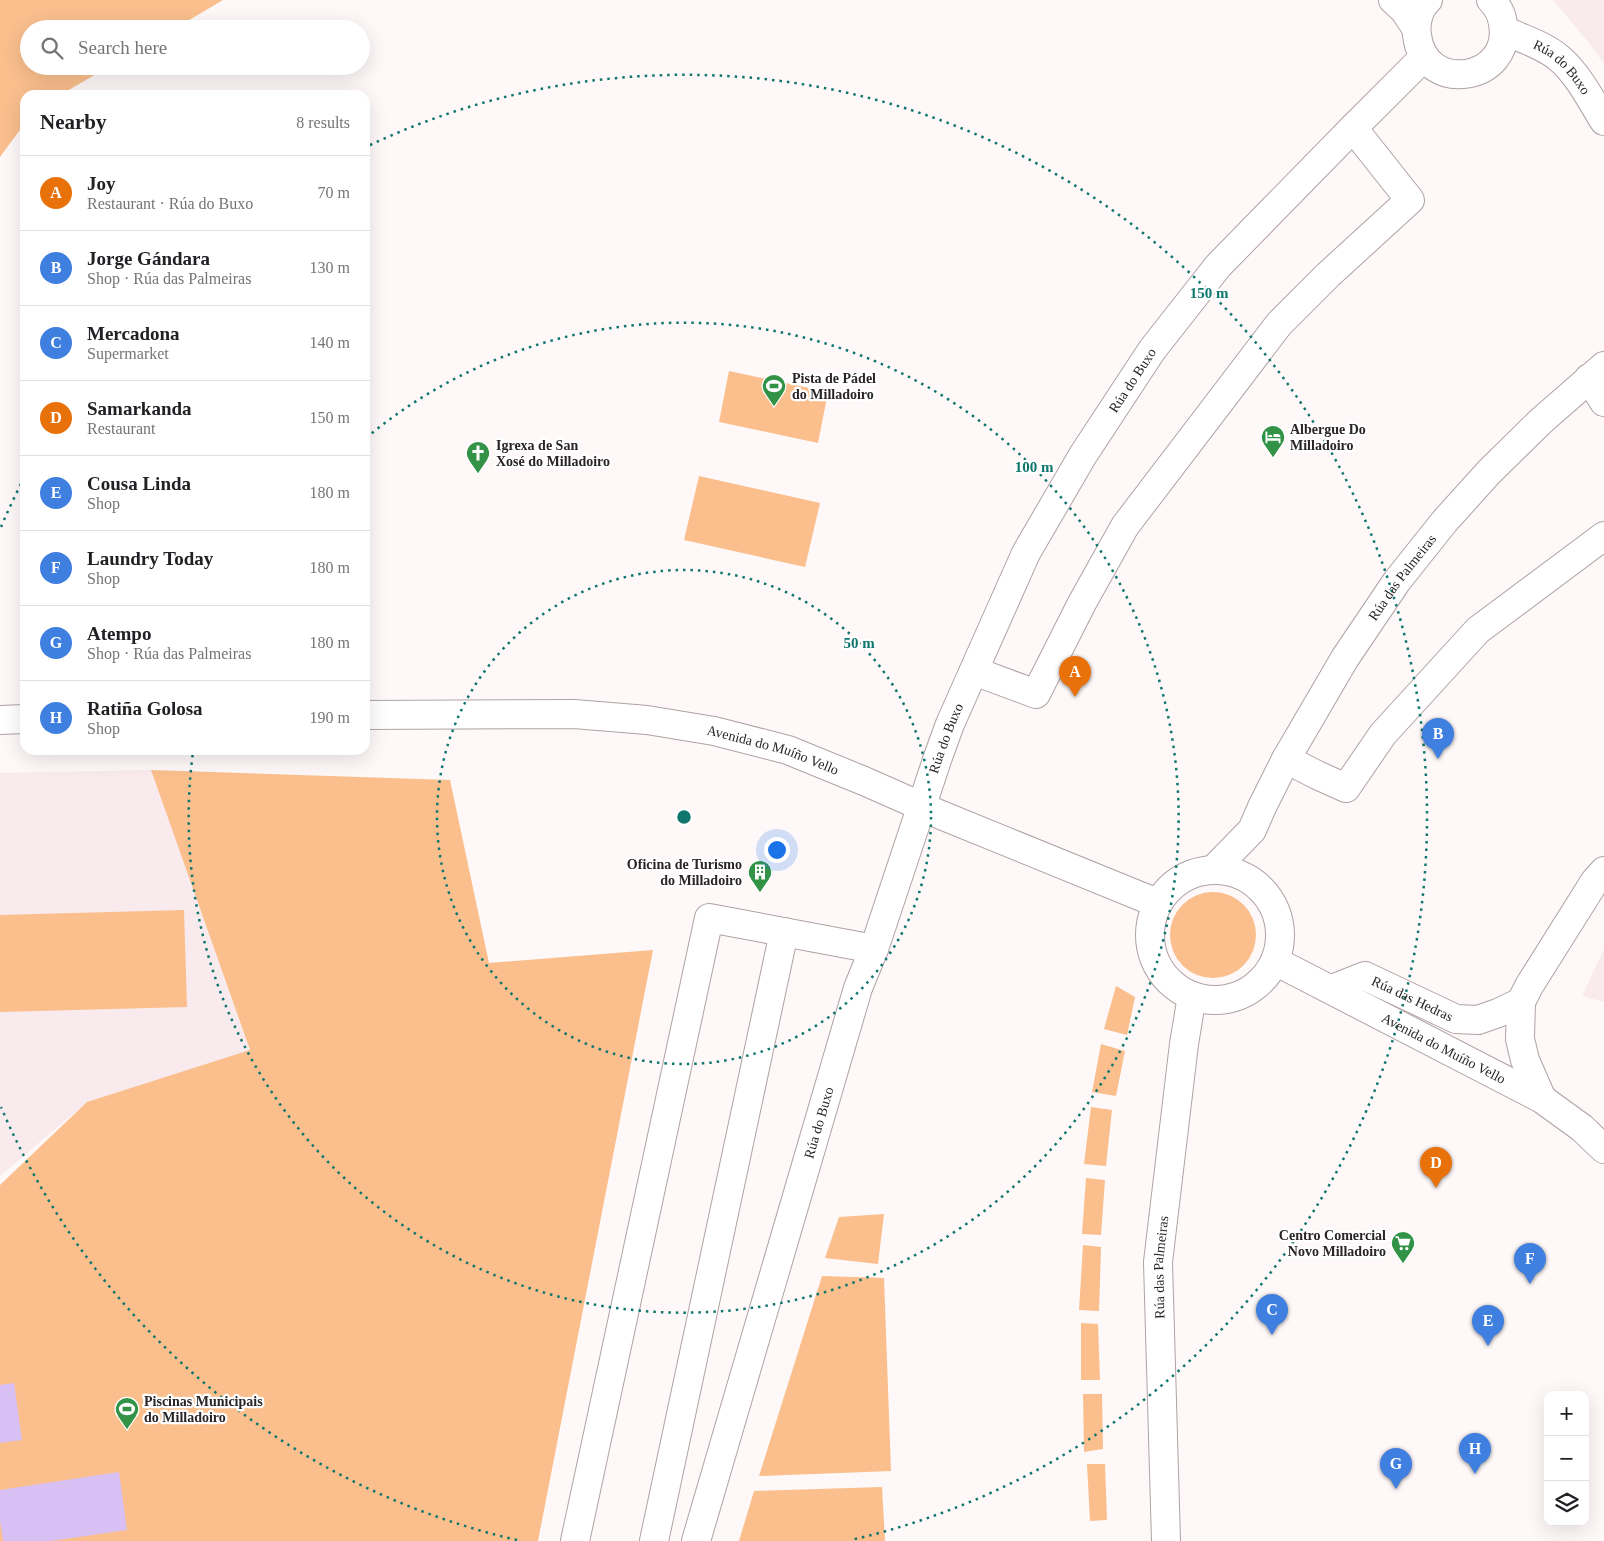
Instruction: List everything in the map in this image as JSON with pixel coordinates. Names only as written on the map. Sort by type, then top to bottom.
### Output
[{"type":"street","points":[[1393,0],[1404,10],[1416,28]]},
{"type":"street","points":[[1428,0],[1419,13],[1416,28],[1418,43],[1424,57],[1434,67],[1446,73],[1460,75],[1474,73],[1486,66],[1496,56],[1503,44],[1502,16],[1495,1]]},
{"type":"street","name":"Rúa do Buxo","points":[[1504,30],[1542,47],[1559,58],[1575,76],[1604,121]]},
{"type":"street","name":"Rúa do Buxo","points":[[696,1541],[858,988],[874,949],[944,741],[1026,553],[1083,455],[1152,350],[1218,266],[1424,57]]},
{"type":"street","points":[[974,671],[1036,694],[1082,603],[1125,526],[1279,324],[1328,275],[1410,200],[1352,128]]},
{"type":"street","points":[[1596,372],[1604,402]]},
{"type":"street","name":"Rúa das Palmeiras","points":[[1214,869],[1252,830],[1286,759],[1346,658],[1397,581],[1444,522],[1489,472],[1541,421],[1596,372]]},
{"type":"street","points":[[1286,759],[1346,788],[1383,734],[1478,630],[1604,536]]},
{"type":"street","name":"Avenida do Muíño Vello","points":[[370,715],[574,714],[648,720],[714,731],[788,750],[1157,903]]},
{"type":"street","points":[[0,720],[20,719]]},
{"type":"street","points":[[1252,830],[1262,889]]},
{"type":"street","points":[[1214,869],[1236,873],[1250,879],[1262,889],[1271,900],[1278,914],[1280,941],[1275,961],[1265,978],[1252,989],[1237,997],[1213,1000],[1192,996],[1175,987],[1160,970],[1150,943],[1151,918],[1157,903],[1166,890],[1178,879],[1197,872],[1214,869]]},
{"type":"street","points":[[1542,1099],[1525,1060],[1520,1039],[1521,1002],[1529,986],[1604,871]]},
{"type":"street","points":[[574,1541],[708,918],[874,949]]},
{"type":"street","points":[[654,1541],[784,932]]},
{"type":"street","name":"Avenida do Muíño Vello","points":[[1275,961],[1542,1099],[1582,1128],[1604,1149]]},
{"type":"street","name":"Rúa das Hedras","points":[[1332,989],[1365,976],[1456,1019],[1478,1020],[1498,1014],[1521,1002]]},
{"type":"street","name":"Rúa das Palmeiras","points":[[1166,1541],[1158,1262],[1184,1044],[1192,996]]},
{"type":"shaded area","points":[[0,0],[223,0],[189,20],[20,20],[20,75],[94,75],[69,90],[20,90],[20,130],[0,157]]},
{"type":"shaded area","points":[[1553,0],[1604,0],[1604,64],[1590,44]]},
{"type":"shaded area","name":"Pista de Pádel do Milladoiro","points":[[729,371],[828,392],[818,443],[719,422]]},
{"type":"shaded area","points":[[699,476],[820,503],[805,567],[684,540]]},
{"type":"shaded area","points":[[151,770],[250,1051],[87,1102],[0,1176],[0,773]]},
{"type":"shaded area","points":[[151,770],[450,780],[489,963],[653,950],[538,1541],[0,1541],[0,1185],[87,1102],[250,1050]]},
{"type":"shaded area","points":[[1213,892],[1230,895],[1244,904],[1253,918],[1256,935],[1253,952],[1244,966],[1230,975],[1213,978],[1196,975],[1182,966],[1173,952],[1170,935],[1173,918],[1182,904],[1196,895]]},
{"type":"shaded area","points":[[184,910],[187,1007],[0,1012],[0,915]]},
{"type":"shaded area","points":[[1604,949],[1604,1002],[1582,996]]},
{"type":"shaded area","points":[[1116,986],[1135,997],[1127,1035],[1104,1029]]},
{"type":"shaded area","points":[[1101,1044],[1125,1051],[1116,1096],[1092,1092]]},
{"type":"shaded area","points":[[1091,1107],[1112,1110],[1106,1166],[1084,1164]]},
{"type":"shaded area","points":[[1086,1178],[1105,1180],[1101,1235],[1082,1234]]},
{"type":"shaded area","points":[[884,1214],[878,1264],[825,1258],[839,1217]]},
{"type":"shaded area","points":[[1083,1245],[1101,1247],[1099,1311],[1079,1310]]},
{"type":"shaded area","points":[[822,1276],[884,1278],[891,1471],[759,1476]]},
{"type":"shaded area","points":[[1081,1323],[1098,1324],[1100,1380],[1081,1380]]},
{"type":"shaded area","points":[[14,1383],[22,1440],[0,1443],[0,1385]]},
{"type":"shaded area","points":[[1083,1394],[1102,1394],[1103,1449],[1084,1452]]},
{"type":"shaded area","points":[[1087,1464],[1105,1464],[1107,1520],[1090,1521]]},
{"type":"shaded area","points":[[119,1472],[127,1530],[51,1541],[3,1541],[0,1521],[0,1490]]},
{"type":"shaded area","points":[[882,1487],[885,1541],[739,1541],[754,1491]]},
{"type":"place","name":"Pista de Pádel do Milladoiro","points":[[774,407]]},
{"type":"place","name":"Albergue Do Milladoiro","points":[[1273,458]]},
{"type":"place","name":"Igrexa de San Xosé do Milladoiro","points":[[478,474]]},
{"type":"place","name":"Joy","points":[[1075,697]]},
{"type":"place","name":"Jorge Gándara","points":[[1438,759]]},
{"type":"place","name":"Oficina de Turismo do Milladoiro","points":[[760,893]]},
{"type":"place","name":"Samarkanda","points":[[1436,1188]]},
{"type":"place","name":"Centro Comercial Novo Milladoiro","points":[[1403,1264]]},
{"type":"place","name":"Laundry Today","points":[[1530,1284]]},
{"type":"place","name":"Mercadona","points":[[1272,1335]]},
{"type":"place","name":"Cousa Linda","points":[[1488,1346]]},
{"type":"place","name":"Piscinas Municipais do Milladoiro","points":[[127,1430]]},
{"type":"place","name":"Ratiña Golosa","points":[[1475,1474]]},
{"type":"place","name":"Atempo","points":[[1396,1489]]}]
